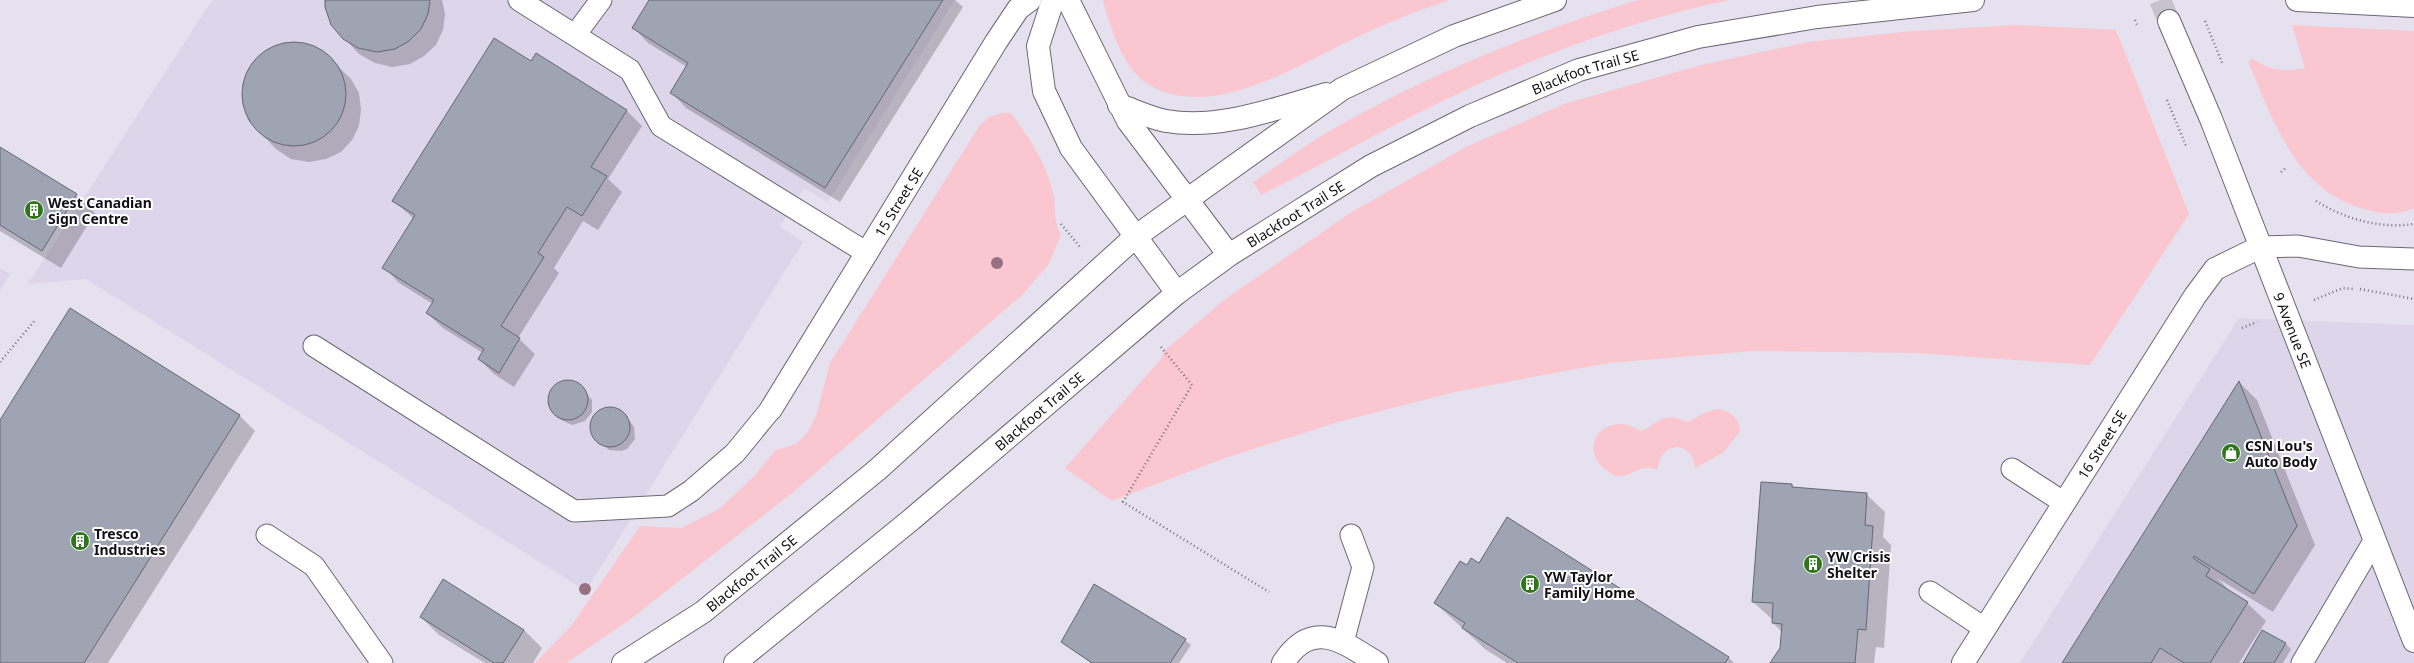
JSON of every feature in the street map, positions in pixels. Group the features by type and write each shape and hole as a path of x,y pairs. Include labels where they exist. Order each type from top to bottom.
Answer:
{"main road":[{"name":"15 Street SE","path":"771,409 996,42 1018,8 1030,0"},
{"path":"1053,0 1038,46 1044,91 1071,148 1135,238 1177,293"},
{"path":"1068,0 1128,121 1186,201 1229,255"},
{"name":"Blackfoot Trail SE","path":"623,663 703,612 876,470 1135,238 1342,89 1454,36 1555,0"},
{"name":"Blackfoot Trail SE","path":"735,663 912,519 1177,293 1229,255 1371,166 1470,116 1579,70 1698,37 1817,17 1973,0"},
{"path":"2297,0 2414,6"},
{"name":"9 Avenue SE","path":"2169,21 2211,119 2414,641"},
{"path":"1119,105 1166,121 1203,123 1252,116 1342,89"},
{"name":"16 Street SE","path":"1963,663 2063,502 2195,296 2215,269 2260,246"},
{"path":"1283,663 1298,645 1308,638 1319,636 1343,642 1377,663"}],"lane":[{"path":"519,0 630,70 661,126 867,253"},
{"path":"575,35 601,0"},
{"path":"2260,246 2298,246 2359,257 2414,259"},
{"path":"314,346 574,511 668,506 691,491 736,453 771,409"},
{"path":"2012,470 2063,502"},
{"path":"267,535 314,566 382,663"},
{"path":"1343,642 1363,567 1351,535"},
{"path":"2302,663 2374,541"},
{"path":"1930,592 1984,628"}],"path":[{"path":"2205,21 2226,71"},
{"path":"2174,116 2188,151"},
{"path":"2281,172 2286,168"},
{"path":"2316,201 2346,216 2395,226 2414,224"},
{"path":"2345,221 2346,216"},
{"path":"2322,297 2343,288 2414,299"},
{"path":"0,362 36,318"},
{"path":"2242,328 2251,324"},
{"path":"1160,347 1192,385 1123,502 1269,592"}],"shaded area":[{"path":"212,0 955,0 828,202 804,188 780,227 803,242 586,591 86,279 28,284"},
{"path":"1103,0 1450,0 1378,28 1280,75 1252,86 1224,94 1196,97 1169,94 1145,82 1137,75 1123,56 1118,45 1109,22"},
{"path":"1638,0 1730,0 1690,9 1611,32 1534,60 1422,111 1261,195 1253,182 1321,136 1358,115 1436,76 1516,42"},
{"path":"2016,25 2116,30 2189,214 2090,365 1914,353 1754,351 1608,363 1459,391 1338,422 1225,458 1112,501 1065,468 1161,359 1164,351 1224,300 1350,213 1466,147 1564,104 1701,65 1808,42 1913,31"},
{"path":"2292,25 2414,31 2414,208 2395,213 2383,213 2364,209 2340,200 2320,186 2304,169 2290,150 2277,129 2248,61 2253,59 2278,70 2305,68"},
{"path":"1002,113 1011,113 1031,141 1050,181 1058,229 1061,235 1049,264 1022,295 792,493 628,621 566,663 535,663 572,625 640,526 681,528 719,509 754,476 776,450 796,444 807,433 816,416 830,363 980,125 989,117"},
{"path":"0,268 10,274 0,290"},
{"path":"2239,318 2414,325 2414,663 2020,663"},
{"path":"1718,409 1727,411 1734,416 1738,422 1740,431 1724,452 1695,468 1693,458 1688,452 1682,448 1675,447 1669,449 1663,454 1659,461 1658,470 1647,468 1618,476 1605,469 1598,462 1594,454 1596,438 1601,431 1608,426 1622,424 1643,431 1664,418 1669,417 1688,422 1706,412"}],"building":[{"path":"325,0 430,0 428,14 421,29 409,41 395,49 377,52 358,48 343,39 331,25 325,7"},
{"path":"649,0 943,0 825,188 670,93 688,63 632,28"},
{"path":"494,38 531,61 536,53 627,110 591,167 607,176 582,216 567,207 538,253 544,257 501,326 520,338 499,373 478,359 484,349 426,313 434,300 382,268 415,215 392,201"},
{"path":"294,42 314,46 323,50 331,57 338,65 342,74 346,94 342,114 338,123 331,131 323,138 314,142 294,146 274,142 265,138 257,131 250,123 246,114 242,94 246,74 250,65 257,57 265,50 274,46"},
{"name":"West Canadian Sign Centre","path":"0,147 77,194 42,251 0,225"},
{"name":"Tresco Industries","path":"70,308 240,415 84,663 0,663 0,420"},
{"path":"568,380 582,386 588,400 582,414 568,420 554,414 548,400 554,386"},
{"name":"CSN Lou's Auto Body","path":"2239,381 2297,526 2254,594 2194,556 2193,558 2210,569 2206,576 2248,602 2210,663 2184,663 2160,648 2151,663 2062,663"},
{"path":"610,407 624,413 630,427 624,441 610,447 596,441 590,427 596,413"},
{"name":"YW Crisis Shelter","path":"1761,482 1792,484 1792,487 1867,493 1865,525 1873,526 1866,630 1858,629 1855,663 1770,663 1780,648 1782,624 1772,623 1773,603 1752,602"},
{"name":"YW Taylor Family Home","path":"1507,517 1729,657 1725,663 1518,663 1462,628 1465,623 1434,603 1460,561 1467,565 1471,558 1479,563"},
{"path":"443,579 524,630 503,663 494,663 420,617"},
{"path":"1094,584 1186,639 1170,663 1092,663 1061,642"},
{"path":"2262,630 2286,643 2274,663 2243,663"}],"tunnel":[{"path":"2160,0 2169,21"}],"place":[{"name":"West Canadian Sign Centre","path":"34,210"},
{"name":"CSN Lou's Auto Body","path":"2231,453"},
{"name":"Tresco Industries","path":"80,541"},
{"name":"YW Crisis Shelter","path":"1813,564"},
{"name":"YW Taylor Family Home","path":"1530,584"}]}
